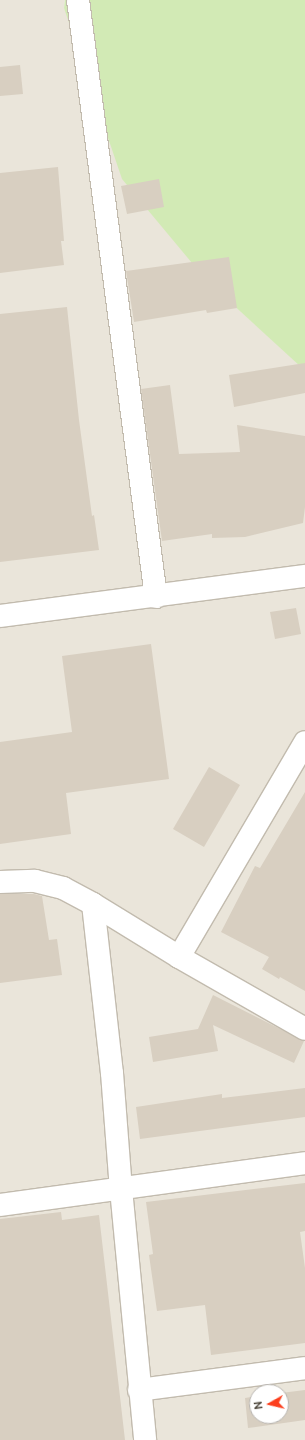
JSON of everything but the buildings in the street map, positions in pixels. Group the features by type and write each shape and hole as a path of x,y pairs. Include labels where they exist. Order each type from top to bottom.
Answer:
{"street":[{"path":"78,0 156,597"},
{"path":"0,616 156,597 305,576"},
{"path":"180,957 303,750"},
{"path":"0,882 35,880 63,888 93,904 180,957 305,1029"},
{"path":"93,904 112,1073 139,1390 145,1440"},
{"path":"0,1205 305,1163"},
{"path":"139,1390 305,1368"}],"shaded area":[{"path":"0,0 65,0 64,8 207,281 301,366 305,367 305,1440 0,1440"}],"green space":[{"path":"65,0 305,0 305,367 301,367 207,281 122,179 64,8"}]}
